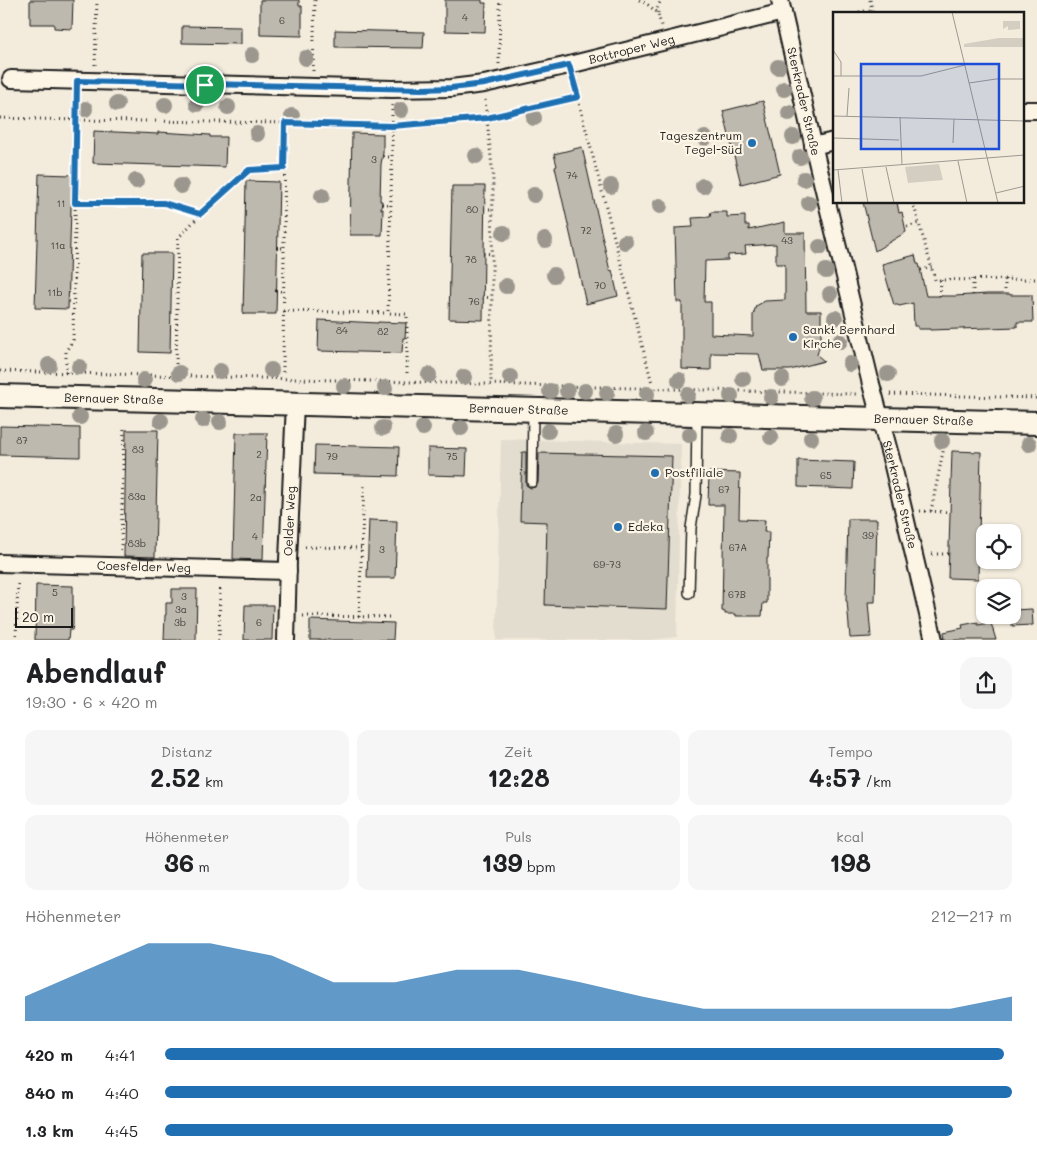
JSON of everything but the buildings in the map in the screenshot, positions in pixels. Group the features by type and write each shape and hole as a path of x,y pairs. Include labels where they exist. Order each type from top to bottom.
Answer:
{"main road":[{"name":"Bernauer Straße","path":"0,396 1037,423"}],"street":[{"name":"Bottroper Weg","path":"7,80 392,89 451,88 484,84 569,65 665,41 782,6"},
{"name":"Sterkrader Straße","path":"782,6 813,146 893,466 934,640"},
{"path":"1024,110 1037,110"},
{"path":"813,146 833,141"},
{"name":"Oelder Weg","path":"286,640 295,403"},
{"name":"Coesfelder Weg","path":"0,563 288,571"}],"lane":[{"path":"532,482 533,409"},
{"path":"689,593 691,528 696,495 698,414"}],"path":[{"path":"95,65 97,0"},
{"path":"313,72 315,0"},
{"path":"498,64 500,0"},
{"path":"639,0 658,13"},
{"path":"660,0 657,9 665,41"},
{"path":"859,12 872,12 870,0"},
{"path":"569,65 652,383"},
{"path":"66,373 66,351 73,340 77,81"},
{"path":"484,84 494,176 491,384"},
{"path":"388,313 392,89"},
{"path":"0,118 392,126 487,118 578,97"},
{"path":"283,372 285,123"},
{"path":"383,157 392,157"},
{"path":"176,369 178,238 200,214 249,170 284,168"},
{"path":"75,203 164,203 200,214"},
{"path":"277,203 284,203"},
{"path":"382,204 391,204"},
{"path":"913,204 935,280 1037,278"},
{"path":"484,209 493,209"},
{"path":"907,227 919,223"},
{"path":"276,248 284,248"},
{"path":"483,253 493,254"},
{"path":"921,270 932,267"},
{"path":"973,279 973,295"},
{"path":"1005,279 1005,294"},
{"path":"940,296 941,280"},
{"path":"275,291 284,291"},
{"path":"482,298 492,298"},
{"path":"283,311 408,314 407,375"},
{"path":"0,371 828,393"},
{"path":"916,395 1037,398"},
{"path":"120,566 124,426"},
{"path":"931,511 944,447"},
{"path":"359,617 364,484"},
{"path":"923,511 950,512"},
{"path":"299,547 363,548"},
{"path":"934,554 949,554"},
{"path":"16,640 18,575"},
{"path":"219,640 220,579"},
{"path":"297,616 390,617"}],"shaded area":[{"path":"501,439 681,444 677,637 650,640 496,640"}],"place":[{"name":"Tageszentrum Tegel-Süd","path":"752,143"},
{"name":"Sankt Bernhard Kirche","path":"793,337"},
{"name":"Postfiliale","path":"655,473"},
{"name":"Edeka","path":"618,527"}],"route":[{"path":"569,65 578,97 487,118 392,126 285,123 284,168 249,170 200,214 164,203 75,203 77,81 205,85 392,89 451,88 484,84 569,65"}]}
